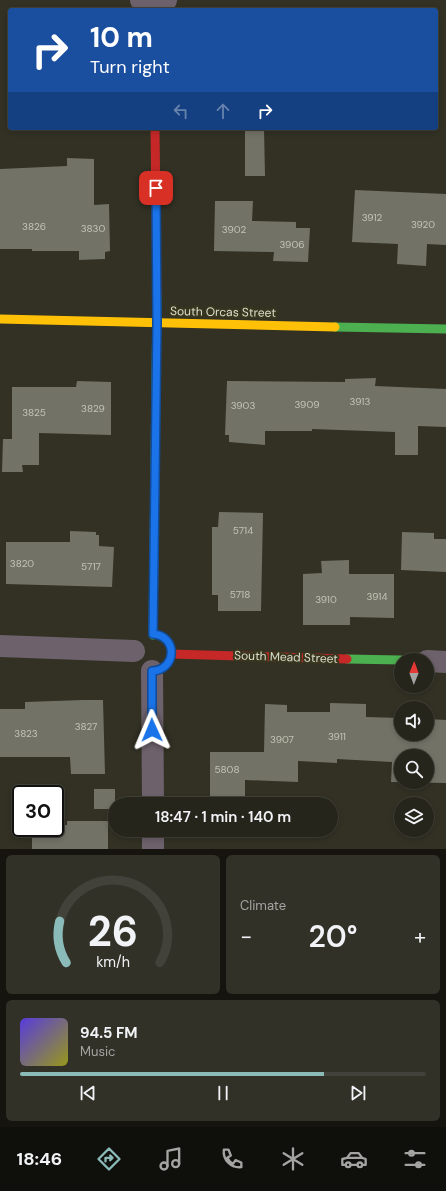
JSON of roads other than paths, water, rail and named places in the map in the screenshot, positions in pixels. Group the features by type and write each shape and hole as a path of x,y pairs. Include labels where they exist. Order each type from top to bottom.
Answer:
{"street":[{"path":"153,634 157,323 155,130"},
{"name":"South Orcas Street","path":"0,319 446,329"},
{"path":"153,634 162,636 166,640 170,645 171,654 169,662 166,666 160,670 148,671 137,663 134,651 140,639 153,634"},
{"path":"0,646 134,651"},
{"name":"South Mead Street","path":"171,654 394,660"},
{"path":"434,661 446,662"},
{"path":"152,671 153,797"},
{"path":"153,837 153,849"}]}
